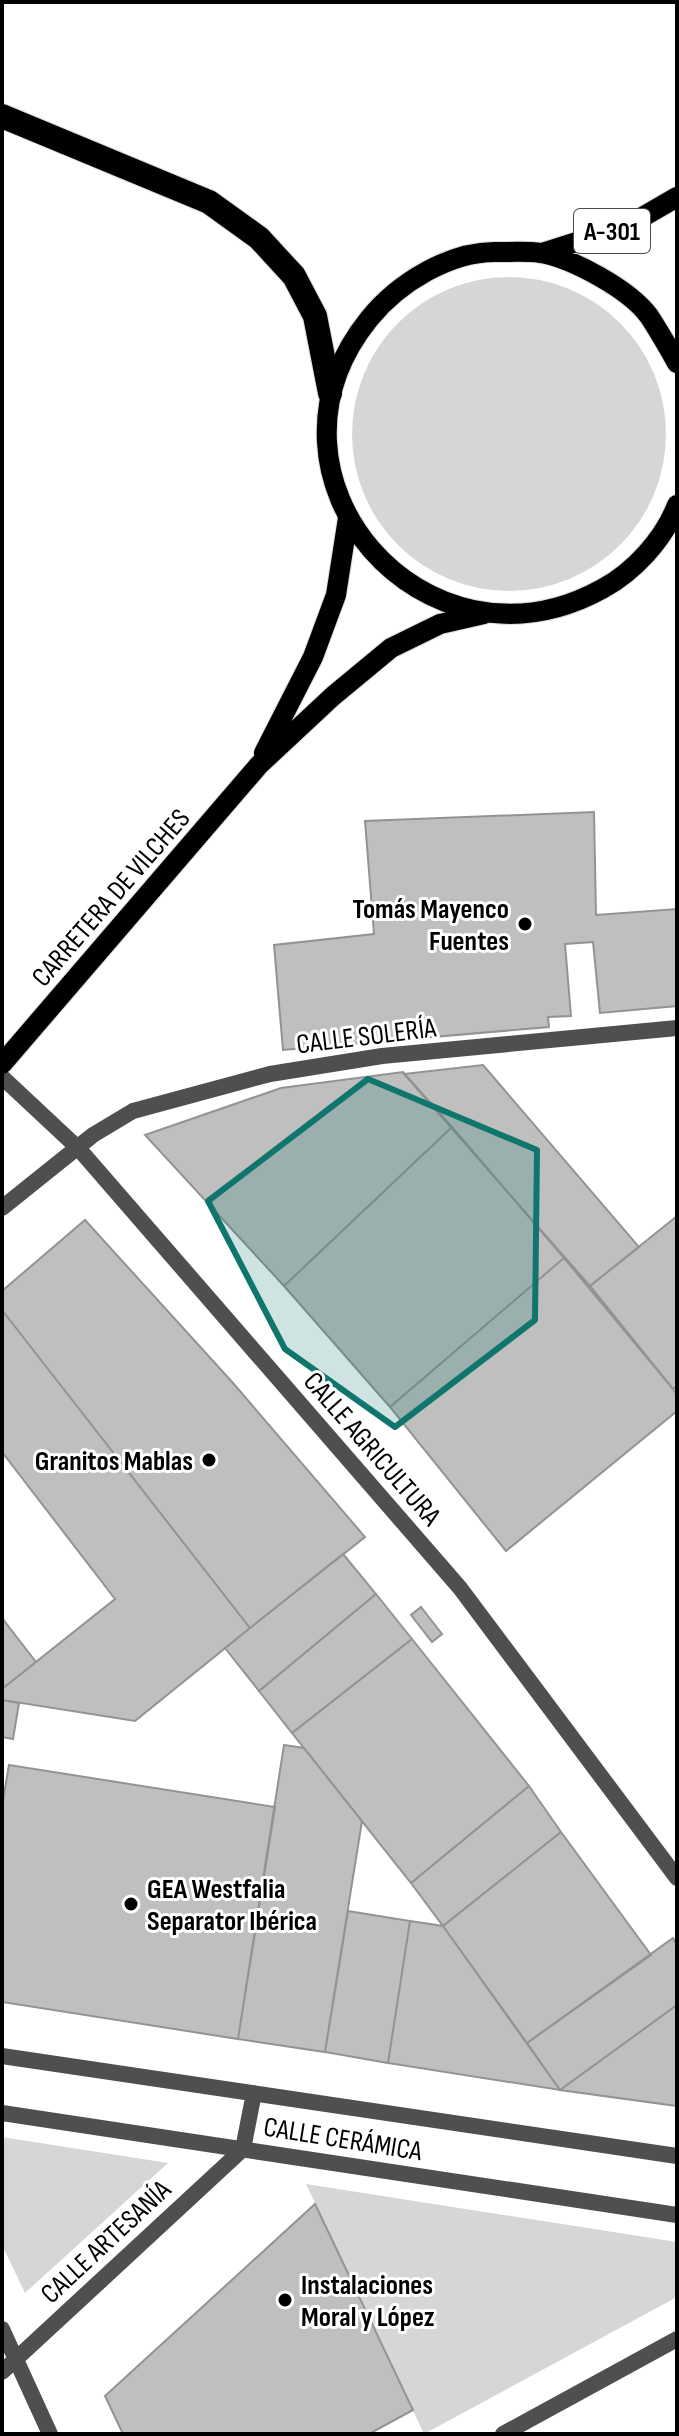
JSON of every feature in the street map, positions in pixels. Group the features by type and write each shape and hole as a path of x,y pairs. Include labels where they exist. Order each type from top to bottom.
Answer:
{"highway":[{"path":"2,116 209,202 259,238 294,276 315,316 330,393"}],"main road":[{"name":"A-301","path":"542,253 627,226 677,197"},
{"path":"677,363 647,313 599,275 542,253 486,251 432,267 385,298 351,341 330,393 326,436 332,478 348,518 382,564 429,597 484,614 531,614 577,603 617,581 649,550 677,505"},
{"name":"CARRETERA DE VILCHES","path":"259,765 313,657 336,595 348,518"},
{"name":"CARRETERA DE VILCHES","path":"2,1064 259,765 333,696 391,648 440,624 484,614"}],"street":[{"name":"CALLE SOLERÍA","path":"79,1149 93,1135 133,1111 270,1074 382,1056 677,1028"},
{"name":"CALLE AGRICULTURA","path":"2,1077 79,1149 460,1588 677,1878"},
{"path":"2,1208 79,1149"},
{"name":"CALLE CERÁMICA","path":"2,2056 677,2156"},
{"path":"243,2149 254,2093"},
{"name":"CALLE CERÁMICA","path":"2,2113 677,2215"},
{"name":"CALLE ARTESANÍA","path":"2,2372 243,2149"},
{"path":"2,2329 50,2434"},
{"path":"503,2434 677,2339"}],"highlighted area":[{"path":"368,1079 537,1150 535,1320 395,1427 285,1349 208,1201"}],"shaded area":[{"path":"509,277 540,280 569,289 596,303 620,323 640,347 654,374 663,403 666,434 663,465 654,494 640,521 620,545 596,565 569,579 540,588 509,591 478,588 449,579 422,565 398,545 378,521 364,494 355,465 352,434 355,403 364,374 378,347 398,323 422,303 449,289 478,280"},
{"path":"2,2137 168,2163 25,2293 2,2245"},
{"path":"306,2184 677,2242 677,2297 424,2434"}],"building":[{"name":"Tomás Mayenco Fuentes","path":"594,812 596,915 677,909 677,1006 600,1013 593,942 565,944 571,1016 548,1017 549,1027 283,1050 274,945 374,934 365,821"},
{"path":"483,1065 639,1247 590,1286 404,1074"},
{"path":"403,1072 452,1127 284,1286 145,1135 281,1088"},
{"path":"452,1127 564,1258 390,1407 284,1286"},
{"path":"677,1216 677,1386 673,1389 590,1286"},
{"name":"Granitos Mablas","path":"85,1220 233,1383 365,1537 250,1628 2,1310 2,1291"},
{"path":"564,1258 673,1389 677,1395 677,1411 506,1551 390,1407"},
{"path":"2,1310 250,1628 135,1721 2,1700 2,1689 115,1599 2,1452"},
{"path":"343,1554 376,1594 259,1691 225,1648"},
{"path":"376,1594 412,1639 292,1733 259,1691"},
{"path":"421,1607 442,1634 432,1642 411,1615"},
{"path":"2,1618 36,1662 2,1689"},
{"path":"412,1639 529,1786 411,1883 292,1733"},
{"path":"2,1700 19,1703 13,1739 2,1737"},
{"path":"284,1745 304,1748 362,1821 325,2052 238,2039"},
{"name":"GEA Westfalia Separator Ibérica","path":"9,1765 275,1807 238,2039 2,2002 2,1806"},
{"path":"529,1786 561,1832 443,1926 411,1883"},
{"path":"561,1832 651,1955 527,2043 443,1926"},
{"path":"348,1911 410,1921 388,2063 325,2052"},
{"path":"410,1921 443,1926 560,2090 388,2063"},
{"path":"673,1938 677,1945 677,2005 560,2090 527,2043"},
{"path":"677,2005 677,2106 560,2090"},
{"name":"Instalaciones Moral y López","path":"315,2204 413,2410 369,2434 123,2434 105,2396"}],"place":[{"name":"Tomás Mayenco Fuentes","path":"525,924"},
{"name":"Granitos Mablas","path":"209,1460"},
{"name":"GEA Westfalia Separator Ibérica","path":"131,1904"},
{"name":"Instalaciones Moral y López","path":"285,2300"}]}
